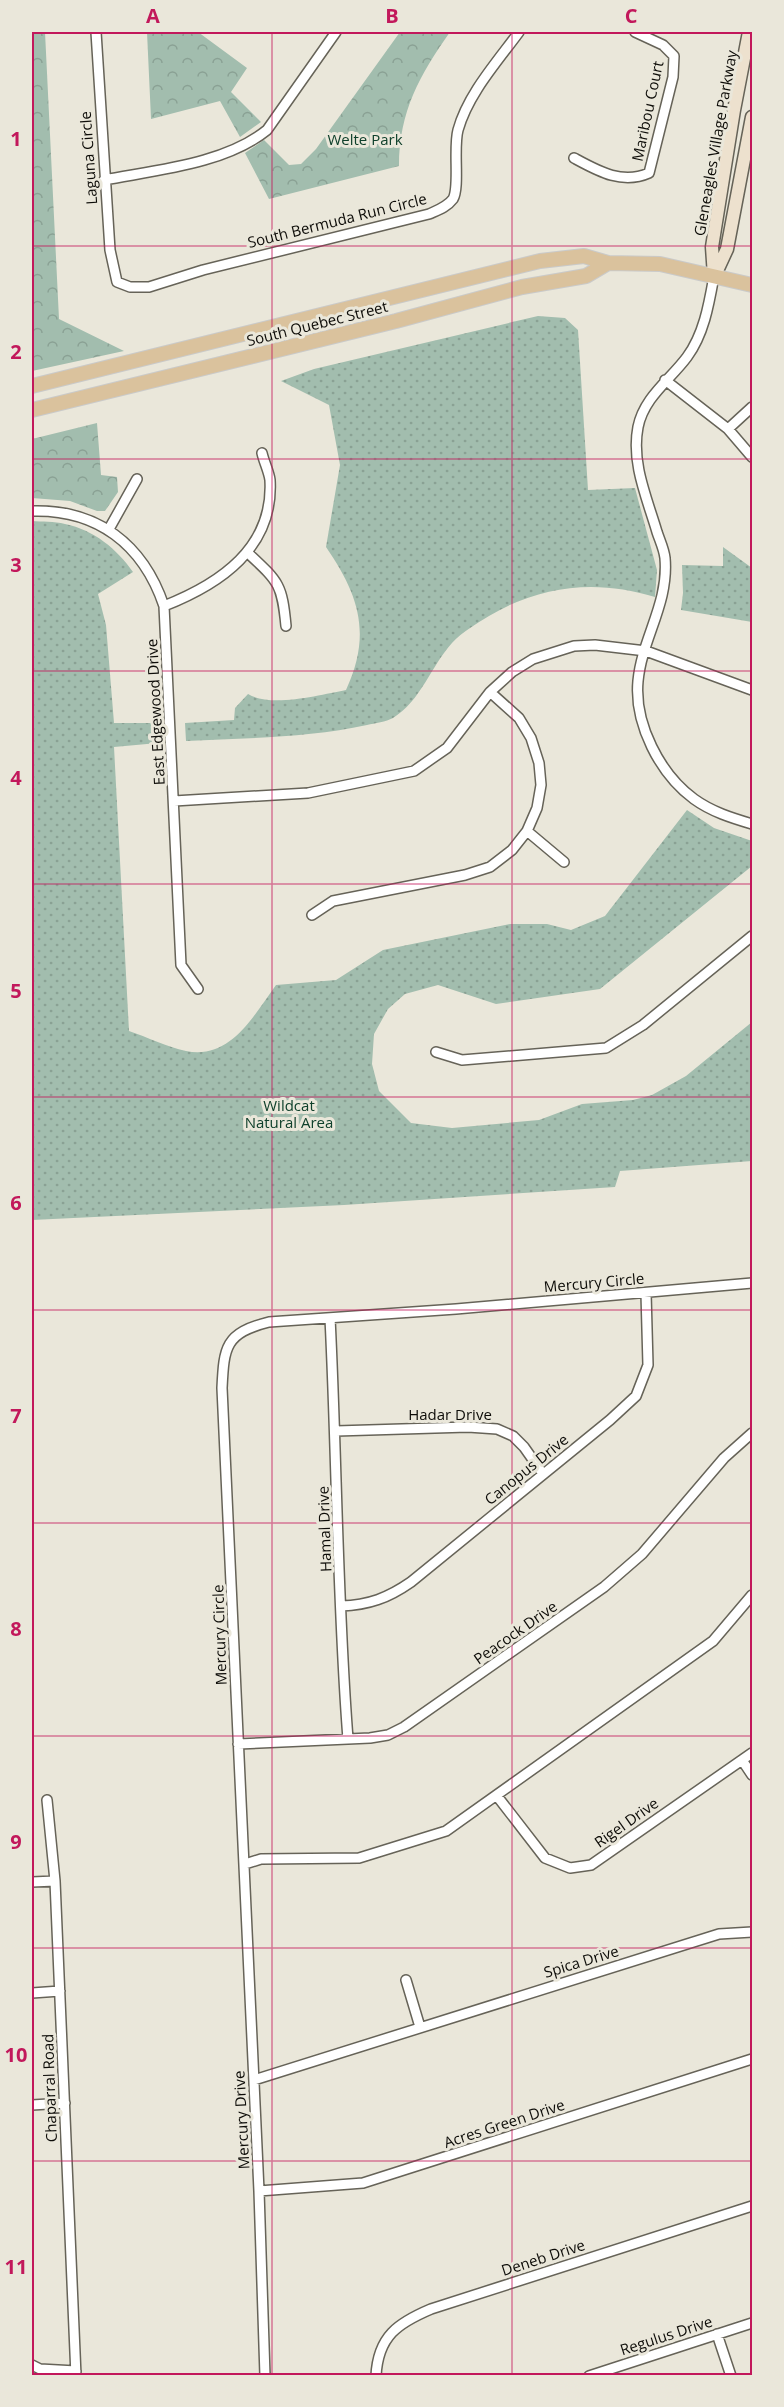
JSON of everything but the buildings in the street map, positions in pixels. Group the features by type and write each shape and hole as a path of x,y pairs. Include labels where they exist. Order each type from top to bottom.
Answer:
{"main road":[{"name":"South Quebec Street","path":"32,386 512,266 584,255 608,262 660,264 753,285"},
{"name":"South Quebec Street","path":"32,410 384,324 522,287 586,276 608,262"}],"street":[{"name":"Laguna Circle","path":"96,32 104,180 110,250 117,282"},
{"path":"104,180 173,167 238,150 251,143 267,130 336,32"},
{"name":"South Bermuda Run Circle","path":"117,282 129,287 149,287 203,270 429,214 444,207 453,198 456,189 455,149 458,130 465,111 479,87 519,32"},
{"name":"Maribou Court","path":"574,158 598,171 622,178 638,178 649,173 673,77 674,56 663,45 635,32"},
{"name":"Gleneagles Village Parkway","path":"714,276 712,247 748,35"},
{"name":"Gleneagles Village Parkway","path":"714,276 728,249 753,117"},
{"path":"714,276 706,315 696,342 687,358 665,380 649,401 638,424 635,450 640,477 665,555 666,582 638,681 640,708 646,736 674,779 694,799 719,814 753,824"},
{"path":"665,380 728,429 753,457"},
{"path":"728,429 753,407"},
{"path":"164,606 212,584 248,553 268,507 270,478 262,453"},
{"path":"109,529 137,479"},
{"name":"East Edgewood Drive","path":"32,510 67,513 109,529 129,546 158,588 164,606 181,965 198,989"},
{"path":"248,553 276,580 283,596 286,627"},
{"path":"174,801 308,793 414,771 447,748 490,692 512,672 533,659 574,646 595,645 646,651 753,690"},
{"path":"312,915 333,901 465,875 490,867 512,850 527,831 537,808 541,784 539,763 531,738 519,717 490,692"},
{"path":"527,831 564,862"},
{"path":"436,1052 462,1060 606,1048 643,1025 753,936"},
{"name":"Mercury Circle","path":"245,1864 222,1388 224,1354 236,1335 251,1327 269,1322 753,1283"},
{"name":"Canopus Drive","path":"341,1606 361,1605 394,1594 610,1420 636,1396 648,1365 646,1293"},
{"name":"Hamal Drive","path":"330,1318 336,1431 342,1661 348,1739"},
{"name":"Hadar Drive","path":"336,1431 468,1427 497,1429 513,1436 524,1446 543,1474"},
{"name":"Peacock Drive","path":"238,1744 388,1735 404,1727 604,1587 642,1554 724,1458 753,1433"},
{"path":"245,1864 261,1859 359,1858 446,1831 713,1641 753,1595"},
{"name":"Rigel Drive","path":"497,1796 545,1858 570,1868 591,1865 753,1753"},
{"path":"742,1760 753,1775"},
{"name":"Chaparral Road","path":"47,1800 55,1881 76,2373"},
{"name":"Mercury Drive","path":"245,1864 265,2376"},
{"path":"32,1882 55,1881"},
{"name":"Spica Drive","path":"254,2080 718,1934 753,1932"},
{"path":"406,1980 420,2027"},
{"path":"32,1993 60,1991"},
{"name":"Acres Green Drive","path":"259,2191 363,2183 753,2059"},
{"path":"32,2105 64,2103"},
{"name":"Deneb Drive","path":"376,2376 382,2347 392,2331 406,2319 431,2308 753,2206"},
{"name":"Regulus Drive","path":"589,2376 753,2323"},
{"path":"717,2334 732,2376"},
{"path":"32,2365 40,2369 76,2373"}],"green space":[{"path":"32,32 45,32 59,319 124,351 32,371"},
{"path":"147,32 198,32 247,68 231,92 261,122 240,137 220,101 151,119"},
{"name":"Welte Park","path":"400,32 450,32 429,63 413,95 403,128 399,166 269,199 245,153 264,140 289,165 301,164 316,149"},
{"path":"538,316 565,318 578,330 588,490 635,488 657,570 655,597 612,588 570,588 529,597 509,606 474,625 456,639 411,702 403,711 387,720 300,735 186,741 185,723 234,720 235,708 248,694 257,698 282,700 346,690 354,670 360,633 358,616 347,582 326,547 340,465 329,405 281,381 314,369"},
{"path":"97,423 101,475 117,477 118,492 105,511 97,511 70,501 32,498 32,439"},
{"name":"Wildcat Natural Area","path":"32,521 61,523 86,531 112,548 133,572 98,594 106,625 114,723 158,723 158,743 114,747 129,1031 186,1051 202,1052 216,1049 240,1033 276,985 336,980 383,950 510,924 547,924 571,930 605,916 687,810 714,828 752,841 752,866 600,989 496,1004 438,985 405,994 388,1009 374,1034 372,1064 379,1091 411,1123 452,1128 539,1120 582,1104 633,1100 652,1095 686,1076 752,1022 752,1161 620,1171 615,1187 344,1205 32,1220"},
{"path":"723,547 752,568 752,622 681,610 682,565 723,566"}]}
